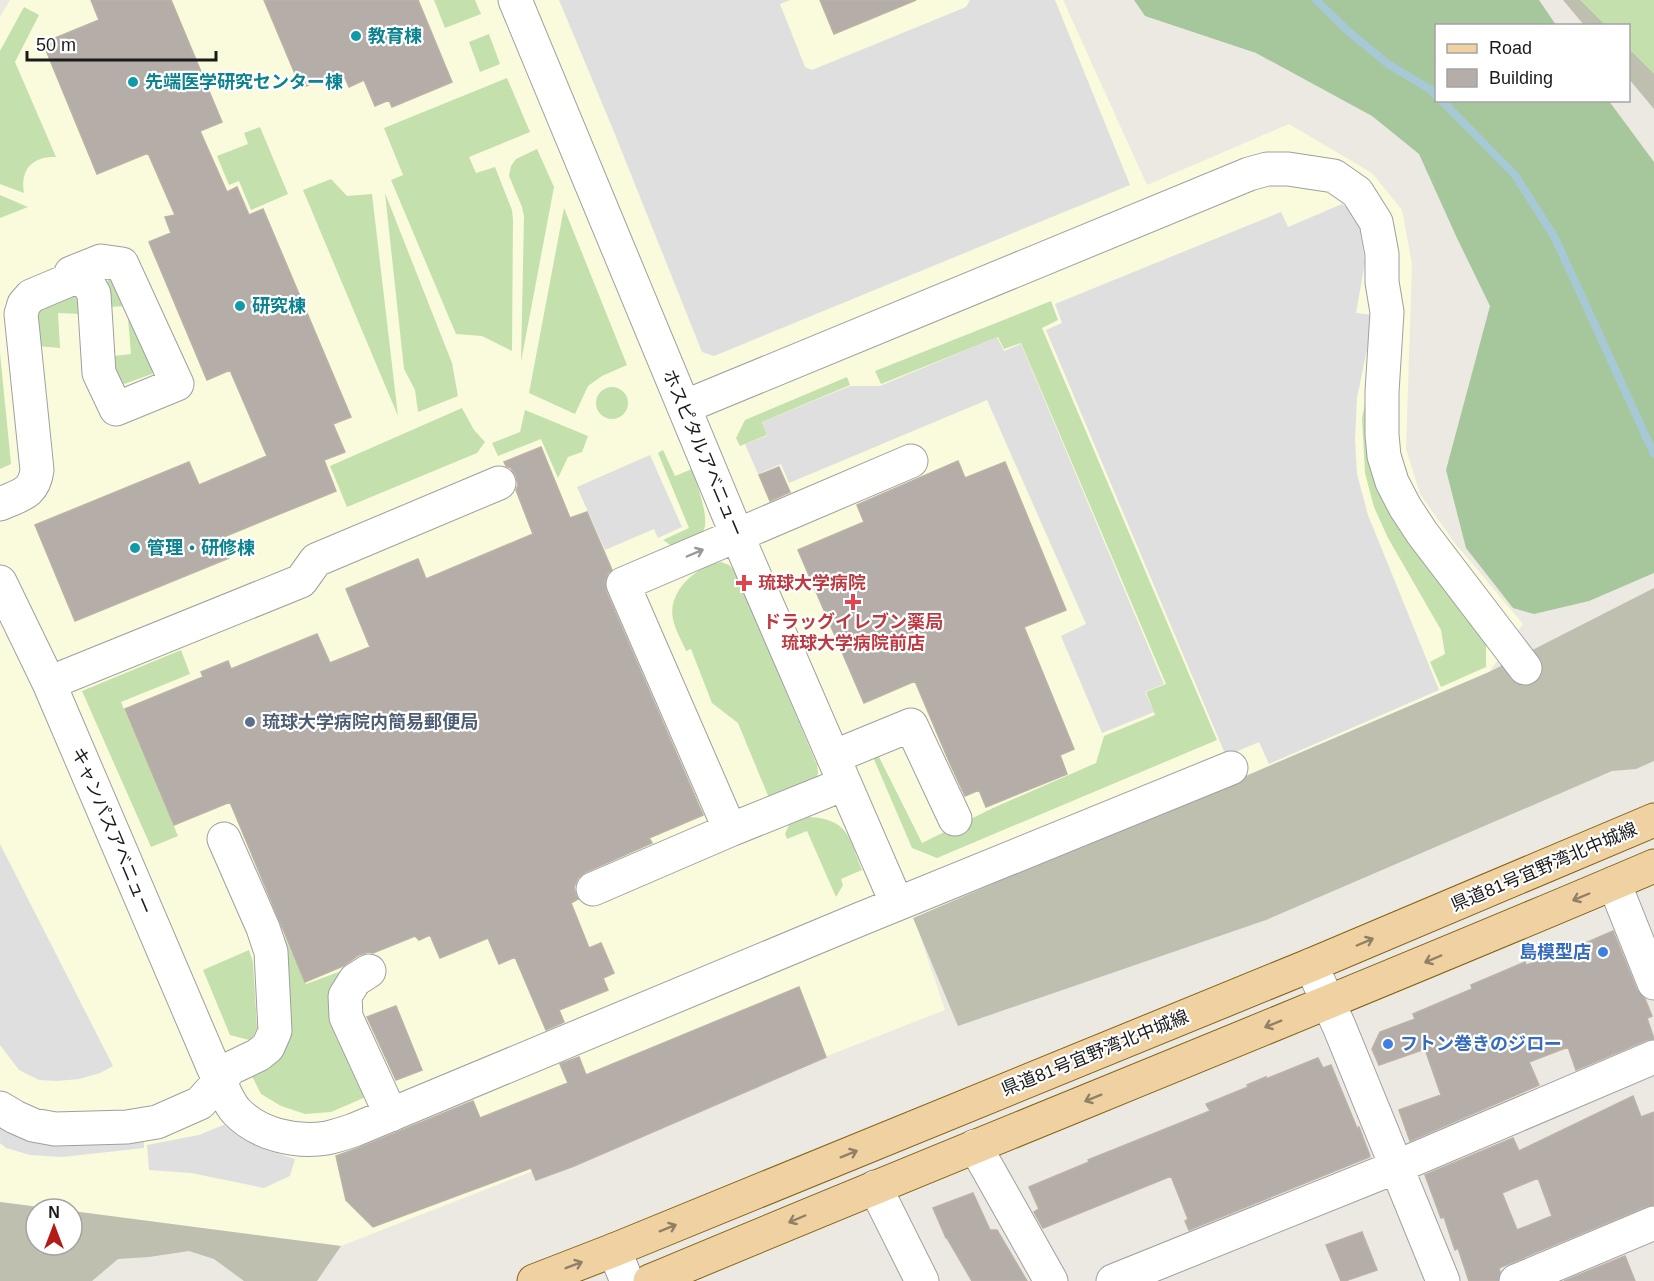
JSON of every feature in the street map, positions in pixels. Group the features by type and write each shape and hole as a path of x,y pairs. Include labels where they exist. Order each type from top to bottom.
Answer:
{"main road":[{"name":"県道81号宜野湾北中城線","path":"534,1281 1311,965 1654,820"},
{"path":"650,1281 1328,1003 1654,866"}],"street":[{"name":"ホスピタルアベニュー","path":"515,0 737,535 897,904"},
{"path":"684,407 1249,174 1268,169 1288,169 1334,176 1357,192 1376,222 1378,232 1387,312 1382,435 1384,456 1392,482 1422,533 1526,668"},
{"path":"0,504 25,493 35,483 37,470 21,314 24,304 31,296 68,280"},
{"path":"730,830 623,584 911,461"},
{"path":"49,683 301,580 316,561 499,483"},
{"name":"キャンパスアベニュー","path":"0,582 49,683 220,1083 236,1110 255,1125 275,1135 300,1140 327,1138 354,1130 1231,768"},
{"path":"593,889 730,830 839,771 911,725 955,819"},
{"path":"0,1108 15,1118 33,1125 55,1129 127,1127 157,1122 200,1103 231,1068 258,1055 268,1047 275,1030 271,952 224,839"},
{"path":"1614,883 1654,983"},
{"path":"1311,965 1443,1281"},
{"path":"369,971 355,980 345,996 346,1017 391,1115"},
{"path":"1113,1281 1396,1167 1654,1057"},
{"path":"975,1146 1051,1281"},
{"path":"875,1187 922,1281"},
{"path":"1516,1281 1654,1222"},
{"path":"614,1250 627,1281"}],"shaded area":[{"name":"琉球大学病院","path":"10,0 1063,0 1147,185 1289,124 1372,173 1402,210 1412,264 1406,449 1420,494 1454,542 1523,624 1489,672 914,918 945,1010 341,1246 84,1213 84,1197 24,1197 24,1205 0,1202 0,17"},
{"path":"559,0 790,0 780,4 805,67 812,70 966,7 970,0 1055,0 1130,185 714,356 702,352"},
{"path":"1563,0 1654,0 1654,109 1630,80 1630,24 1583,24"},
{"path":"1342,204 1357,214 1365,262 1356,313 1374,315 1357,398 1355,439 1357,474 1368,515 1439,690 1269,764 1259,742 1226,756 1046,330 1062,323 1055,304 1281,212 1288,227"},
{"path":"997,337 1004,351 1021,344 1164,684 1145,692 1154,712 1102,733 1061,636 1086,624 987,400 789,483 781,464 758,474 745,444 767,436 762,422 850,386 880,386"},
{"path":"650,455 682,527 658,538 654,529 605,550 577,487"},
{"path":"1654,588 1654,761 1636,769 1612,771 1266,920 958,1026 913,918 1489,672"},
{"path":"0,844 113,1066 100,1073 79,1079 39,1080 19,1070 0,1045"},
{"path":"0,1119 144,1135 144,1148 62,1157 30,1155 6,1148 0,1143"},
{"path":"228,1123 245,1138 266,1150 295,1159 290,1176 264,1188 191,1173 149,1170 147,1145 199,1135"},
{"path":"0,1202 24,1205 24,1257 84,1257 84,1213 341,1246 317,1281 244,1281 214,1259 189,1251 118,1259 92,1281 0,1281"}],"green space":[{"path":"434,0 475,0 481,14 445,28"},
{"path":"1134,0 1539,0 1555,24 1435,24 1435,102 1610,102 1654,162 1654,573 1589,601 1534,614 1513,608 1466,548 1446,470 1490,306 1419,154 1372,116 1256,53 1145,16"},
{"path":"1580,0 1654,0 1654,74 1630,50 1630,24 1604,24"},
{"path":"24,7 39,15 15,62 56,157 40,159 30,166 24,178 24,193 0,184 0,51"},
{"path":"489,34 500,64 480,72 469,42"},
{"path":"507,78 530,132 469,157 476,173 495,167 512,210 512,351 482,336 456,334 391,180 403,175 384,128"},
{"path":"260,127 288,194 251,210 239,181 229,185 217,156 248,144 244,133"},
{"path":"537,149 554,187 521,362 524,216 509,176 511,166 516,159"},
{"path":"331,179 347,196 372,194 398,416 303,190"},
{"path":"385,193 452,363 458,396 418,412 415,390 404,369"},
{"path":"0,195 28,207 0,218"},
{"path":"564,208 627,365 602,376 588,386 575,414 529,393"},
{"path":"114,277 156,369 152,374 124,384 116,376 113,356 131,354 127,306 108,307 106,284 109,278"},
{"path":"67,296 78,299 82,314 58,313 60,348 37,346 35,312"},
{"path":"1051,301 1058,320 1042,328 1217,740 937,858 912,848 873,757 878,755 922,843 993,808 1096,763 1104,736 1155,715 1146,692 1166,684 1021,343 1004,349 998,337 881,384 875,371"},
{"path":"0,353 11,464 0,469"},
{"path":"1373,365 1374,439 1486,637 1486,667 1441,687 1430,662 1445,654 1441,630 1388,538 1374,507 1365,473 1362,418"},
{"path":"847,377 850,385 762,422 767,435 740,446 736,438 745,420"},
{"path":"612,387 623,392 628,403 623,414 612,419 601,414 596,403 601,392"},
{"path":"462,408 474,430 485,442 477,453 347,507 330,466"},
{"path":"525,410 588,436 582,452 568,457 558,478 541,439 498,456 492,443 520,432"},
{"path":"663,450 675,476 692,469 705,520 702,533 672,546 663,540 689,528 658,453"},
{"path":"721,562 729,565 736,573 817,765 817,779 769,798 738,723 712,703 691,649 686,651 673,619 674,599 685,582 702,569"},
{"path":"181,650 190,674 121,702 178,836 151,847 82,691"},
{"path":"809,817 832,822 846,832 862,870 841,879 843,885 836,897 807,831 787,839 785,834 789,825"},
{"path":"284,935 306,984 344,970 368,1096 331,1112 305,1114 281,1106 261,1094 252,1076 269,1069 285,1049 279,938"},
{"path":"249,950 253,962 257,1028 249,1040 230,1035 203,970"}],"building":[{"path":"91,0 171,0 222,122 200,131 227,192 237,187 249,215 263,209 351,417 333,424 345,452 324,460 336,491 221,538 229,558 75,621 35,525 189,462 199,485 267,456 230,370 207,380 149,242 171,233 165,217 175,215 148,153 97,174 43,43 99,20"},
{"name":"教育棟","path":"264,0 418,0 452,82 392,107 389,100 375,106 364,80 349,87 342,71 301,88"},
{"path":"820,0 916,0 834,34"},
{"path":"541,447 570,518 587,512 612,570 605,581 606,591 703,815 649,838 652,843 586,872 578,878 574,887 578,899 571,903 589,948 601,943 614,973 603,978 608,990 559,1010 564,1022 546,1030 515,957 499,964 488,938 440,958 430,935 419,940 415,936 373,953 359,955 343,966 305,982 230,802 174,825 125,709 203,677 201,672 228,661 231,669 317,634 330,663 370,647 346,589 418,559 426,579 533,534 516,490 518,485 516,476 504,462"},
{"path":"958,461 965,478 1005,462 1066,610 1024,627 1074,749 1060,755 1067,774 986,807 979,790 965,796 915,681 864,703 798,550 864,522 857,505"},
{"path":"779,467 790,492 770,501 759,475"},
{"path":"1613,931 1637,990 1645,999 1652,1016 1647,1018 1654,1039 1576,1070 1568,1047 1529,1062 1539,1085 1410,1141 1399,1110 1441,1095 1425,1049 1379,1065 1372,1049 1380,1032 1415,1019 1413,1014 1472,989 1471,985 1525,962 1526,965 1551,958"},
{"path":"799,987 826,1057 574,1166 536,1180 531,1168 373,1227 346,1200 336,1156 473,1101 480,1118 568,1083 560,1064 579,1057 586,1075"},
{"path":"396,1006 422,1070 396,1080 367,1017"},
{"path":"1318,1058 1323,1068 1331,1065 1357,1128 1359,1127 1369,1157 1189,1230 1185,1221 1188,1219 1171,1176 1043,1228 1034,1212 1039,1209 1029,1187 1089,1162 1088,1160 1210,1111 1206,1104 1266,1077 1266,1079"},
{"path":"1633,1096 1641,1117 1654,1112 1654,1205 1499,1268 1498,1281 1469,1281 1458,1248 1455,1250 1444,1217 1441,1218 1425,1175 1513,1138 1519,1151","holes":["1538,1178 1552,1216 1517,1230 1502,1193"]},
{"path":"973,1193 990,1230 997,1230 1027,1281 972,1281 946,1238 933,1208"},
{"path":"1362,1232 1377,1270 1341,1281 1326,1245"},
{"path":"1625,1256 1635,1281 1564,1281"}],"waterway":[{"path":"1316,0 1348,31 1388,64 1431,90 1435,95"},
{"path":"1443,102 1515,175 1555,238 1654,454"}],"place":[{"name":"教育棟","path":"356,36"},
{"name":"先端医学研究センター棟","path":"133,82"},
{"name":"研究棟","path":"240,306"},
{"name":"管理・研修棟","path":"135,548"},
{"name":"琉球大学病院","path":"744,583"},
{"name":"ドラッグイレブン薬局 琉球大学病院前店","path":"853,602"},
{"name":"琉球大学病院内簡易郵便局","path":"250,722"},
{"name":"島模型店","path":"1603,952"},
{"name":"フトン巻きのジロー","path":"1388,1044"}]}
